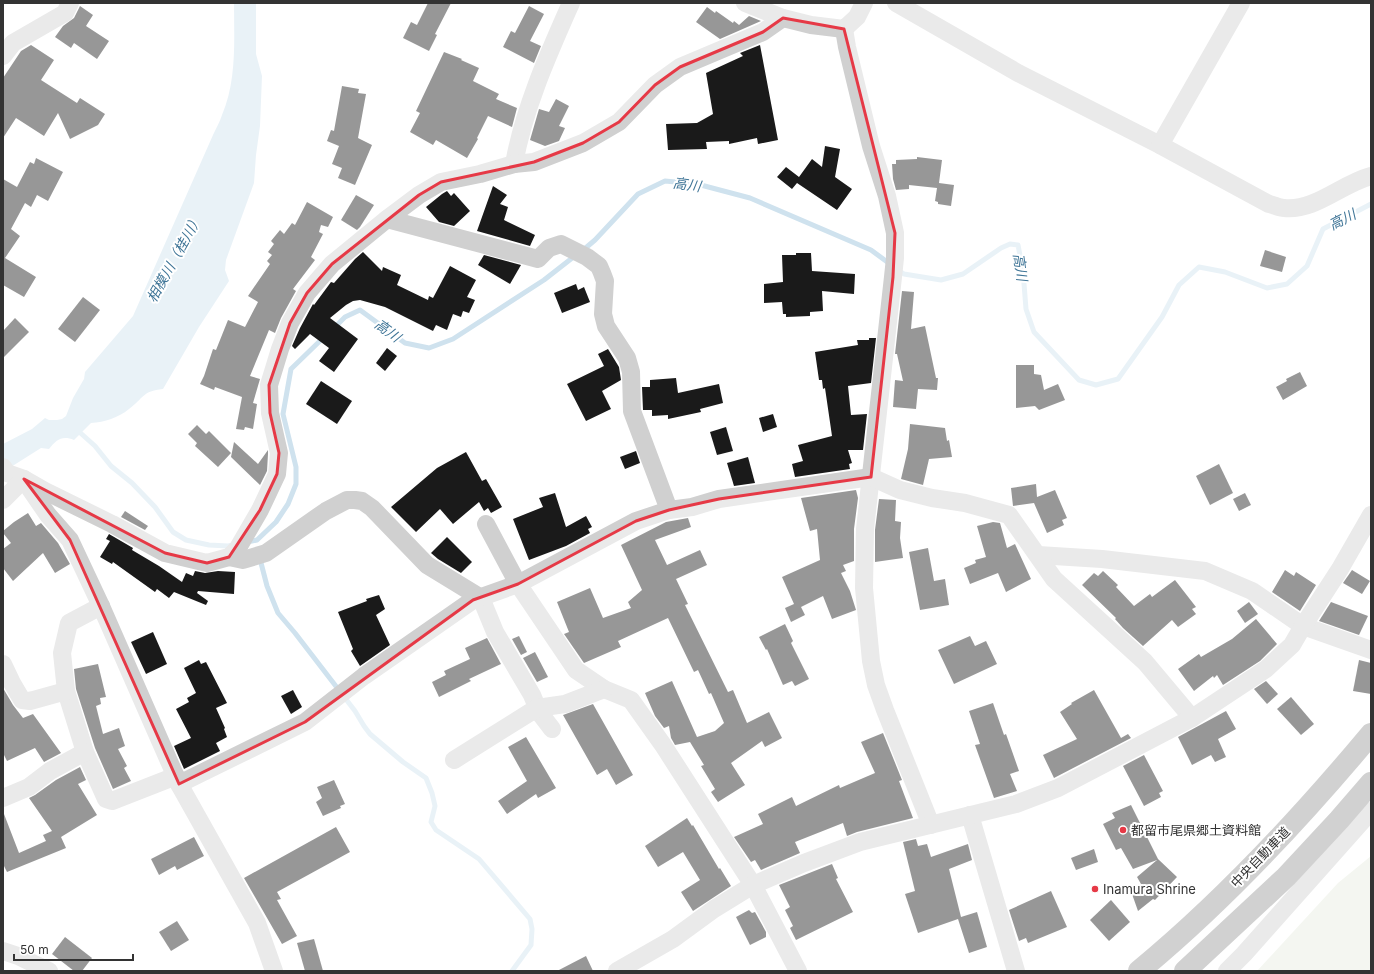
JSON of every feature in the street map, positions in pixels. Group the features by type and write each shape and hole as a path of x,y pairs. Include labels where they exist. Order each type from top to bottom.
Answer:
{"highway":[{"name":"中央自動車道","path":"1139,971 1158,956 1260,859 1324,790 1371,734"},
{"path":"1185,971 1286,877 1371,783"}],"street":[{"path":"3,56 13,43 65,13 70,3"},
{"path":"514,164 517,147 543,66 571,3"},
{"path":"745,3 783,18 817,26 844,29 857,17 864,3"},
{"path":"896,3 1018,73 1160,145 1269,204 1283,208 1301,207 1315,203 1341,189 1371,176"},
{"path":"1160,145 1242,3"},
{"path":"11,473 112,524 165,553 207,563 237,548 260,510 277,474 279,453 270,413 269,385 280,349 290,323 307,292 332,264 387,218 419,195 441,182 480,174 514,164 534,162 583,143 620,122 655,85 680,67 763,32 783,18"},
{"path":"844,29 846,46 871,146 887,196 895,233 894,277 865,529 864,588 876,685 931,825"},
{"path":"387,218 538,259 549,248 561,244 580,253 599,266 605,281 603,314 606,326 627,358 631,372 632,411 669,510"},
{"path":"3,500 11,473"},
{"path":"11,473 70,540 101,606 177,780 257,923 274,971"},
{"path":"101,606 69,623 62,653 66,691 85,752 106,798 112,801 177,780 305,722 364,676 473,600 518,584 636,521 669,510 692,507 719,499 871,477 900,490 932,498 965,503 1009,515 1054,579 1145,662 1192,718"},
{"path":"237,548 243,560 266,553 326,511 347,500 362,501 372,508 427,565 480,598 495,632 532,695 537,708 552,730"},
{"path":"617,971 673,939 714,909 754,884 860,842 1016,804 1058,788 1192,718 1266,669 1292,645 1340,569 1371,515"},
{"path":"486,524 518,584 576,670 604,689 630,700 663,746 754,884 798,971"},
{"path":"1038,555 1205,571 1252,591 1303,626 1371,650"},
{"path":"3,664 22,700 30,701 66,691"},
{"path":"454,760 537,708 565,704 587,697 604,689"},
{"path":"3,798 29,788 50,771 85,752"},
{"path":"1227,971 1244,954 1371,811"},
{"path":"970,815 1016,971"},
{"path":"3,950 48,971"}],"highlighted area":[{"path":"783,18 844,29 895,233 893,277 871,477 719,499 669,510 636,521 518,584 473,600 305,722 179,784 70,540 24,479 165,553 207,563 229,557 260,510 277,474 279,453 270,413 269,385 290,323 307,293 332,264 419,195 441,182 534,162 583,143 619,122 655,85 680,67 763,32"}],"shaded area":[{"path":"1371,856 1371,971 1257,971 1338,883"}],"water":[{"name":"相模川（桂川）","path":"234,3 256,3 256,54 262,76 260,126 254,183 226,260 225,270 229,281 199,327 163,389 147,393 129,409 116,417 106,421 91,423 74,440 66,438 60,439 49,449 41,448 3,472 3,444 32,429 45,418 49,420 57,420 66,416 73,398 84,379 85,372 133,316 227,102 234,60"}],"building":[{"path":"428,3 451,3 435,34 437,35 429,51 403,38 411,22 417,25"},
{"path":"80,6 93,15 86,26 109,41 97,59 74,43 71,48 55,37 63,26 74,18"},
{"path":"529,6 544,14 530,41 541,46 534,63 503,47 511,31 515,33"},
{"path":"707,7 715,13 716,11 733,23 734,21 739,25 749,16 761,21 720,39 696,22"},
{"path":"31,45 54,60 41,80 77,103 80,98 105,114 98,125 70,139 58,113 44,136 16,118 3,138 3,78 21,51"},
{"path":"760,45 778,140 758,144 757,138 729,144 729,141 706,142 707,149 668,150 666,124 697,123 713,114 706,73 743,56 740,53"},
{"path":"444,52 479,68 473,81 499,94 496,99 517,108 512,127 488,116 477,138 478,139 467,158 436,140 433,145 410,132 420,113 416,111"},
{"path":"342,86 359,89 358,93 366,94 358,138 372,145 355,185 338,178 342,168 332,164 339,146 327,141 331,130 334,131"},
{"path":"556,99 569,106 559,126 565,128 559,141 545,146 530,140 539,109 549,112"},
{"path":"825,146 840,149 835,177 852,189 837,210 797,183 792,189 777,177 786,167 799,177 812,159 822,167"},
{"path":"917,157 942,160 939,183 954,185 951,206 938,204 938,202 935,201 937,188 909,185 909,189 896,190 893,179 892,164 896,164 896,160 917,159"},
{"path":"36,158 63,172 48,201 37,195 31,207 25,203 11,229 20,236 5,258 36,277 24,297 3,285 3,179 17,187 30,162 34,164"},
{"path":"493,186 507,195 500,204 508,207 504,220 535,235 530,246 477,231"},
{"path":"447,191 451,196 454,193 470,211 454,226 439,222 426,207"},
{"path":"356,195 374,205 357,230 341,220"},
{"path":"307,202 333,217 328,227 321,225 319,232 323,234 311,257 315,260 293,289 296,291 281,318 275,333 269,330 250,376 260,379 253,403 257,404 253,429 245,427 244,430 236,429 242,397 215,387 214,390 200,384 213,349 216,350 228,320 245,327 258,302 248,296 270,264 267,261 272,255 268,252 274,244 271,241 280,230 284,234 292,223 295,225"},
{"path":"1265,250 1286,257 1282,272 1260,266"},
{"path":"363,252 382,271 383,267 401,275 397,285 428,300 429,296 433,298 450,266 476,280 467,297 475,300 469,313 463,311 461,317 453,314 447,330 436,325 433,331 385,307 360,300 353,301 330,318 358,339 334,372 319,361 329,348 310,334 295,349 292,346 313,304 314,305 331,282 334,283"},
{"path":"796,253 811,253 812,271 855,274 854,294 822,291 823,311 810,312 810,316 786,317 786,314 783,314 782,302 764,303 764,284 783,282 782,255 796,255"},
{"path":"484,255 521,265 510,284 478,265"},
{"path":"576,284 578,290 584,287 590,302 562,313 554,293"},
{"path":"902,291 914,292 911,329 925,326 936,378 938,378 937,390 918,389 916,409 893,407 895,380 903,381 897,354 895,354"},
{"path":"83,297 100,310 75,342 58,329"},
{"path":"15,318 29,332 3,358 3,331"},
{"path":"869,338 876,338 871,383 848,386 851,415 867,414 863,450 848,450 852,463 849,464 850,469 795,477 792,464 803,461 798,445 832,436 825,388 823,389 822,380 819,380 815,352 858,345 857,340 869,340"},
{"path":"387,348 397,356 385,371 376,363"},
{"path":"608,349 619,367 621,380 602,391 611,409 586,421 567,384 604,366 598,354"},
{"path":"1016,365 1034,365 1034,374 1041,375 1044,390 1058,384 1065,400 1039,410 1035,406 1016,408"},
{"path":"1300,372 1307,386 1283,400 1276,387 1287,381 1286,379"},
{"path":"676,378 678,393 719,384 723,403 700,409 701,412 668,419 668,415 652,416 652,410 643,410 642,387 650,387 650,380"},
{"path":"321,381 352,401 337,424 306,404"},
{"path":"773,414 777,427 763,432 759,418"},
{"path":"910,424 945,428 947,441 949,440 952,457 929,459 923,485 901,479 908,449"},
{"path":"197,425 206,434 209,431 231,453 218,467 195,446 197,443 188,434"},
{"path":"726,427 733,451 717,455 710,432"},
{"path":"234,442 258,464 268,450 267,471 260,485 231,457"},
{"path":"636,451 640,463 625,469 620,457"},
{"path":"466,452 482,481 486,479 502,507 491,513 488,508 484,511 479,502 453,524 440,509 416,532 391,507 437,468"},
{"path":"748,457 755,483 734,486 727,463"},
{"path":"1219,464 1233,493 1210,505 1196,476"},
{"path":"1036,484 1037,497 1055,490 1067,518 1062,520 1064,525 1047,533 1034,503 1013,506 1011,488"},
{"path":"856,490 858,498 854,529 854,561 843,565 846,571 841,573 850,591 856,610 832,619 823,596 801,607 805,615 791,622 785,608 794,604 782,577 820,560 817,529 810,531 801,498"},
{"path":"555,493 566,527 586,516 592,527 588,529 590,533 566,546 529,560 513,519 543,507 539,498"},
{"path":"1245,493 1251,505 1239,511 1233,499"},
{"path":"879,499 896,500 895,521 901,522 900,538 903,558 875,562 875,530"},
{"path":"125,511 148,526 145,530 121,517"},
{"path":"28,513 36,526 41,523 58,543 70,564 55,573 43,553 13,581 3,568 3,549 11,543 3,531"},
{"path":"688,518 691,527 655,540 667,565 700,550 707,565 676,579 688,604 685,605 728,692 733,690 747,723 769,712 782,738 765,747 762,741 731,763 745,785 718,802 711,792 715,789 701,766 704,765 690,742 675,745 671,738 669,726 664,728 655,716 645,693 672,681 697,737 715,731 724,723 711,693 709,694 698,670 694,672 668,618 618,641 621,647 584,663 564,634 569,632 557,602 590,588 603,618 631,608 628,602 642,590 621,545 666,522"},
{"path":"993,522 1000,523 1007,548 1015,544 1031,579 1006,592 998,573 970,584 964,568 976,563 975,560 986,557 977,526"},
{"path":"109,534 133,548 132,550 182,582 186,573 193,576 195,571 205,573 218,571 235,572 234,594 198,591 197,593 208,601 206,605 174,592 169,598 157,589 155,592 113,562 112,564 100,557 110,541 106,539"},
{"path":"447,537 472,562 461,573 431,553"},
{"path":"928,548 934,581 945,579 949,605 920,610 909,552"},
{"path":"1285,570 1294,576 1296,572 1316,585 1300,611 1272,592"},
{"path":"1352,570 1370,581 1362,594 1343,583"},
{"path":"1103,571 1118,585 1116,587 1134,606 1150,594 1152,597 1175,580 1196,607 1192,609 1196,614 1178,627 1172,620 1143,646 1123,628 1115,619 1116,618 1082,585 1094,573 1098,576"},
{"path":"379,595 385,609 376,615 390,645 360,666 351,651 353,649 338,612 367,601 366,599"},
{"path":"1249,602 1258,614 1245,623 1237,611"},
{"path":"1331,602 1368,616 1359,635 1319,621"},
{"path":"1256,619 1277,644 1260,661 1223,685 1217,675 1214,678 1213,676 1194,691 1178,669 1199,654 1201,657 1232,639"},
{"path":"785,624 793,641 791,643 809,679 795,686 792,681 783,685 767,649 766,650 759,637"},
{"path":"153,632 167,664 146,674 131,642"},
{"path":"519,636 527,652 521,655 512,639"},
{"path":"970,636 975,646 986,641 997,664 954,684 938,650"},
{"path":"487,638 501,664 469,679 471,681 439,697 432,682 446,675 444,671 470,659 465,648"},
{"path":"535,652 548,677 537,682 523,658"},
{"path":"199,660 201,664 206,662 227,703 216,708 225,728 227,737 216,743 220,751 184,769 174,746 191,738 176,709 189,702 187,698 196,693 184,668"},
{"path":"1359,660 1371,663 1371,694 1353,691"},
{"path":"98,664 106,697 100,698 101,704 96,706 103,734 119,728 125,746 118,749 127,766 124,768 131,781 113,789 95,748 76,689 74,669"},
{"path":"1266,681 1278,694 1267,704 1254,689"},
{"path":"3,688 23,718 33,714 61,753 44,762 35,748 7,761 3,753"},
{"path":"293,690 302,707 291,714 281,696"},
{"path":"1094,690 1121,738 1128,734 1131,738 1054,778 1043,755 1077,739 1060,712 1072,704 1071,703"},
{"path":"1291,697 1314,724 1301,735 1277,709"},
{"path":"993,703 1019,771 1010,774 1017,791 994,798 975,745 980,744 969,711"},
{"path":"593,704 633,775 616,785 607,769 597,775 563,715"},
{"path":"1226,711 1236,729 1218,739 1226,757 1215,762 1211,755 1192,765 1178,737"},
{"path":"883,733 902,780 899,781 913,818 857,832 847,836 843,823 795,842 800,853 761,870 755,860 751,862 734,837 763,824 758,814 792,797 796,806 839,785 840,788 875,773 861,742"},
{"path":"526,737 556,788 538,798 536,794 507,814 498,801 527,781 508,747"},
{"path":"1144,755 1163,791 1159,793 1161,797 1144,806 1123,766"},
{"path":"80,767 86,780 78,784 97,815 61,837 66,848 7,872 3,864 3,815 4,814 19,853 46,841 43,835 52,831 29,798 56,780"},
{"path":"334,780 345,804 340,806 341,808 323,816 316,802 322,798 317,787"},
{"path":"1131,805 1158,859 1177,877 1155,900 1153,899 1138,911 1132,894 1141,884 1137,877 1157,860 1133,869 1121,848 1116,850 1103,824 1115,818 1112,813"},
{"path":"687,818 692,826 693,825 731,886 693,911 681,892 700,880 683,852 658,867 645,846"},
{"path":"336,827 350,852 277,892 281,899 277,900 297,936 282,944 244,878"},
{"path":"194,837 204,856 177,870 175,866 159,875 151,859"},
{"path":"916,839 918,846 927,844 931,857 968,844 972,860 949,869 961,917 977,912 987,947 969,953 958,919 918,933 905,894 915,891 903,842"},
{"path":"1094,849 1098,862 1076,870 1071,858"},
{"path":"832,864 838,878 836,879 853,912 796,940 790,928 793,926 785,910 790,907 779,885"},
{"path":"1051,891 1067,927 1028,943 1026,938 1019,941 1009,910"},
{"path":"1111,900 1130,922 1109,941 1090,920"},
{"path":"749,910 752,913 755,912 766,932 766,937 750,945 736,917"},
{"path":"177,921 189,940 171,951 159,932"},
{"path":"65,937 92,958 82,971 74,971 52,954"},
{"path":"314,939 323,971 305,971 297,943"},
{"path":"586,956 593,971 557,971"}],"waterway":[{"name":"高川","path":"582,251 595,240 638,194 665,181 697,184 750,198 871,250 890,264"},
{"name":"高川","path":"898,270 904,274 941,280 963,274 1001,248 1010,244 1018,245 1023,271 1026,309 1034,332 1079,380 1096,385 1118,379 1162,317 1179,285 1199,267 1225,272 1267,288 1287,284 1307,266 1323,229 1371,204"},
{"name":"高川","path":"334,328 345,317 360,310 405,343 429,348 453,339 544,280 576,255"},
{"name":"高川","path":"247,542 257,540 276,522 288,504 296,484 296,467 283,414 291,369 324,337"},
{"name":"高川","path":"76,429 95,446 111,466 132,483 155,507 173,532 186,540 209,545 233,545"},
{"path":"260,559 267,586 278,613 355,711 370,734 403,762 426,778 435,806 431,822 436,830 479,859 530,919 532,929 531,945 512,971"}],"place":[{"name":"都留市尾県郷土資料館","path":"1123,830"},
{"name":"Inamura Shrine","path":"1095,889"}]}
